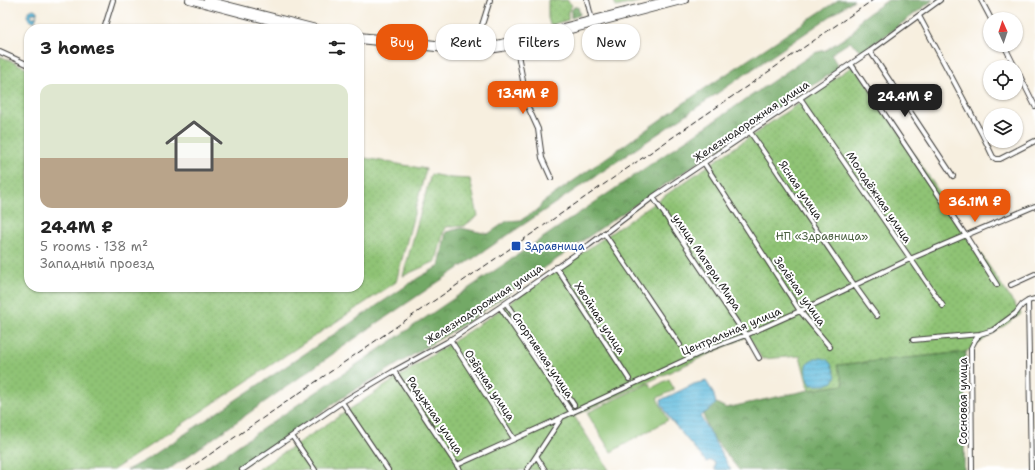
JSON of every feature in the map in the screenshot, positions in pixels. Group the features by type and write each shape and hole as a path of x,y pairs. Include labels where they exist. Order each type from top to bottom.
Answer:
{"main road":[{"path":"189,0 281,24"},
{"path":"207,0 299,24"},
{"path":"496,44 668,0"},
{"path":"574,29 685,0"},
{"path":"364,36 436,43"},
{"path":"364,41 475,52 504,47"}],"street":[{"path":"106,24 114,0"},
{"path":"482,24 490,0"},
{"path":"587,0 592,20"},
{"name":"Железнодорожная улица","path":"242,470 342,402 450,339 506,303 653,198 870,51 940,0"},
{"path":"981,0 987,12"},
{"path":"919,16 993,157 996,159 1002,158 1035,141"},
{"path":"870,51 952,176"},
{"path":"0,52 24,63"},
{"path":"519,60 528,107 538,129 542,158 551,178"},
{"path":"851,64 997,285"},
{"path":"1023,82 1035,106"},
{"name":"Молодёжная улица","path":"800,98 943,306"},
{"name":"Ясная улица","path":"750,132 854,286 877,316"},
{"name":"Зелёная улица","path":"704,163 800,311 830,347"},
{"name":"улица Матери Мира","path":"653,198 746,335 759,358"},
{"name":"Центральная улица","path":"457,465 562,418 711,348 746,335 910,259 1035,206"},
{"path":"604,233 680,345"},
{"name":"Хвойная улица","path":"556,267 629,379"},
{"path":"1011,285 1035,274"},
{"path":"913,340 980,334 993,330 1016,313 1022,305 1035,299"},
{"path":"1028,301 1031,470"},
{"path":"506,303 574,405"},
{"name":"Спортивная улица","path":"500,307 572,413"},
{"name":"Сосновая улица","path":"972,470 971,348 980,334"},
{"name":"Озёрная улица","path":"450,339 514,439"},
{"name":"Радужная улица","path":"394,371 460,470"},
{"path":"342,402 388,470"},
{"path":"528,470 562,418"},
{"path":"292,436 315,470"},
{"path":"537,457 545,470"}],"green space":[{"path":"548,0 567,0 572,5 568,12 568,20 550,24 548,18"},
{"path":"614,0 646,0 616,7"},
{"path":"838,0 854,0 367,330 168,470 127,470 149,458 418,278 439,266 446,232 461,228 488,234 507,221 521,220 539,209 542,203 701,91"},
{"path":"888,0 933,0 885,36 862,51 850,42 831,54 839,68 611,221 469,321 345,396 237,470 202,470 814,53 826,50 852,33 862,18"},
{"path":"574,7 578,7 580,15 571,18 571,11"},
{"path":"0,56 24,67 24,292 364,292 364,158 426,169 396,282 113,470 0,470"},
{"name":"НП «Здравница»","path":"854,65 1021,314 966,352 838,365 844,385 809,390 800,356 762,359 748,336 574,416 609,470 257,470 475,327"},
{"path":"431,174 451,178 470,179 478,216 464,226 445,227 436,261 403,276"},
{"path":"966,352 964,470 739,470 710,434 703,415 716,403 726,408 809,390 844,385 837,365"},
{"path":"669,379 674,390 657,398 668,420 611,452 587,413 649,383 652,388"}],"water":[{"path":"34,9 37,11 37,14 31,14 32,17 37,15 35,21 30,21 27,14 29,11"},
{"path":"815,358 824,359 829,362 836,376 833,382 825,385 811,385 806,373 806,365"},
{"path":"706,381 713,392 716,403 712,408 700,416 731,470 715,470 715,463 711,460 706,462 670,419 662,405 661,400 694,384"}],"railway":[{"path":"187,470 873,0"}],"place":[{"name":"Здравница","path":"516,246"}]}
